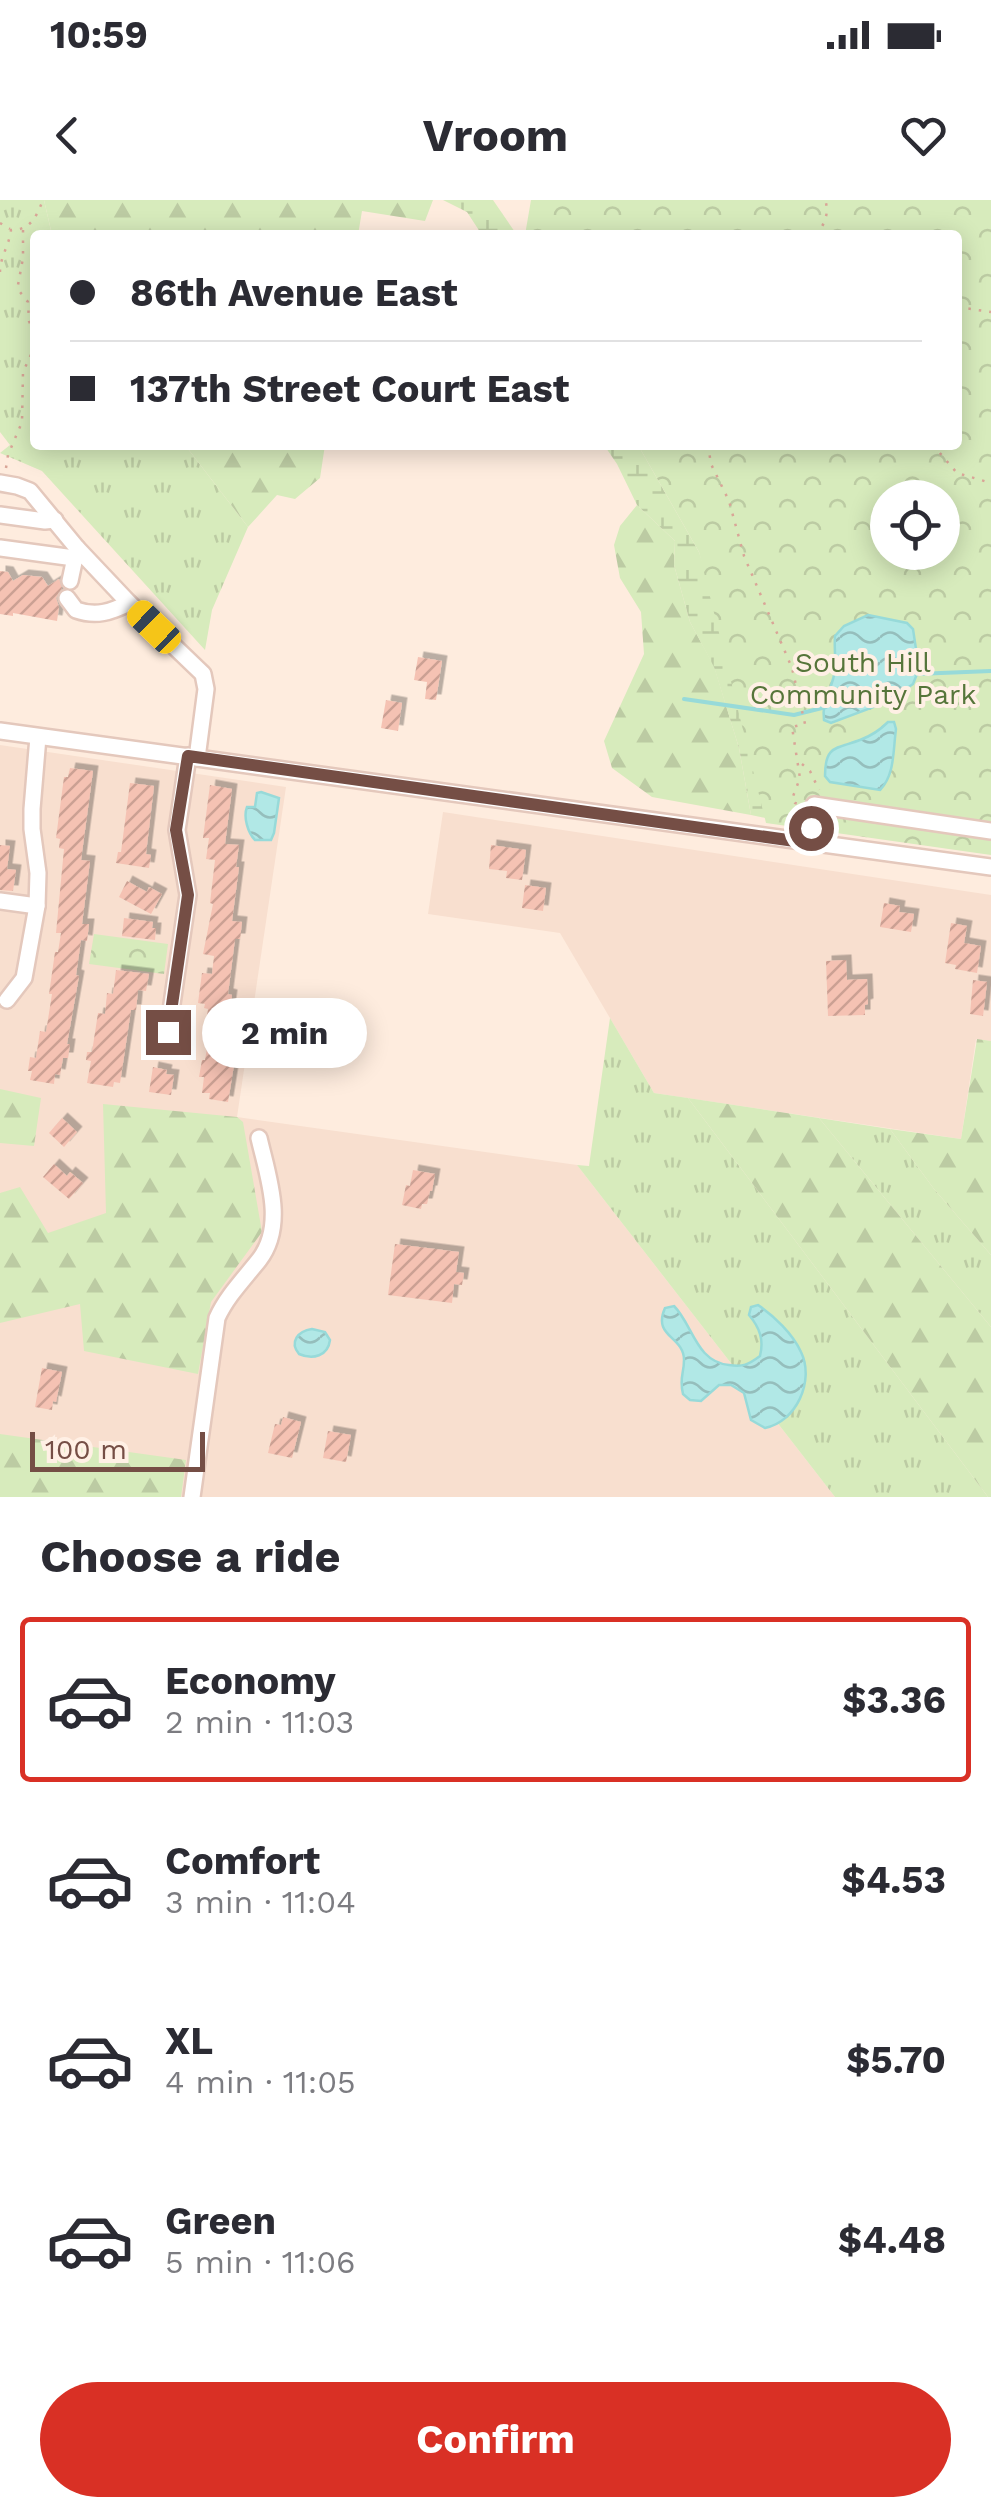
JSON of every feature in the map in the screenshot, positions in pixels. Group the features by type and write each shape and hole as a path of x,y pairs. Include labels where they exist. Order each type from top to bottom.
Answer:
{"street":[{"path":"2,480 30,491 55,520 75,553 203,674 206,689 176,830 188,895 168,1032"},
{"path":"0,514 55,520"},
{"path":"0,548 75,553"},
{"path":"70,581 75,553"},
{"path":"67,598 76,610 85,613 107,613 129,603"},
{"path":"0,732 991,868"},
{"path":"7,1000 24,978 37,906 32,809 38,737"},
{"path":"809,843 816,798 991,831"},
{"path":"0,901 37,906"},
{"path":"192,1497 217,1318 265,1251 271,1236 271,1186 259,1138"}],"path":[{"path":"0,223 11,230 23,230 30,226 44,200"},
{"path":"821,230 828,206 825,200"},
{"path":"0,272 0,260 10,246 11,230"},
{"path":"23,230 18,285 28,302 30,323"},
{"path":"962,308 991,312"},
{"path":"2,480 22,422 23,372 30,357"},
{"path":"709,450 744,556 792,668 799,696 805,724 792,727 800,778 792,799 795,803 816,798 810,771 798,759"},
{"path":"937,450 957,473 991,483"}],"shaded area":[{"path":"0,745 286,787 237,1117 577,1165 835,1497 0,1497"},
{"path":"443,812 991,895 991,1041 976,1039 961,1139 654,1093 560,933 428,914"}],"green space":[{"path":"0,200 44,200 51,230 30,230 30,450 189,450 248,527 212,610 205,650 42,471 0,453 10,445 0,432"},
{"path":"44,200 433,200 425,221 362,211 359,230 51,230"},
{"path":"443,200 493,200 514,230 479,230 467,212"},
{"name":"South Hill Community Park","path":"531,200 991,200 991,855 766,823 699,552 641,450 962,450 962,230 526,230"},
{"path":"189,450 324,450 320,478 295,499 277,495 248,527"},
{"path":"607,450 641,450 699,552 789,823 751,815 739,748 714,667 690,622 674,565 675,541 637,505"},
{"path":"637,505 675,541 674,565 690,622 714,666 739,748 751,815 652,797 612,768 604,741 644,654 641,612 620,578 614,545 620,526"},
{"path":"94,934 168,944 164,974 89,964"},
{"path":"610,1018 654,1093 688,1098 988,1497 835,1497 577,1165 589,1166"},
{"path":"977,1039 991,1041 991,1255 934,1189 890,1129 961,1139"},
{"path":"0,1089 41,1098 34,1146 0,1143"},
{"path":"688,1098 819,1118 991,1327 991,1497 988,1497"},
{"path":"103,1104 237,1117 243,1122 262,1232 211,1302 198,1374 84,1351 80,1304 0,1323 0,1193 20,1187 48,1233 106,1213"},
{"path":"819,1118 890,1129 934,1189 991,1255 991,1327"},
{"path":"0,1434 186,1460 181,1497 0,1497"}],"water":[{"path":"868,615 907,623 913,629 919,669 913,684 887,702 831,723 824,720 824,713 835,670 835,636 844,626"},
{"path":"888,722 894,722 896,729 894,754 891,770 880,790 830,782 825,776 830,753 872,735"},
{"path":"257,793 279,798 271,840 255,840 247,825 247,807 255,807"},
{"path":"758,1305 793,1339 805,1363 806,1375 794,1409 786,1418 765,1428 751,1420 744,1393 731,1385 719,1385 701,1401 690,1400 683,1394 683,1352 662,1325 665,1308 674,1306 709,1357 729,1365 742,1365 760,1356 760,1334 749,1315 751,1307"},
{"path":"312,1329 325,1332 329,1345 319,1355 299,1354 296,1338"}],"building":[{"path":"0,571 8,572 13,581 23,575 42,577 48,586 59,579 62,588 56,598 57,621 0,614"},
{"path":"418,657 442,661 436,700 425,699 427,682 414,680"},
{"path":"386,700 402,703 398,731 381,728"},
{"path":"70,768 93,771 81,860 90,861 82,924 89,924 87,941 81,940 68,1058 63,1058 54,1084 30,1080 32,1071 28,1071 30,1057 36,1058 40,1031 46,1032 55,952 61,933 56,933 64,849 59,848 60,839 56,838 64,777 68,777"},
{"path":"130,783 154,786 146,854 151,855 149,868 116,863 121,852"},
{"path":"210,785 232,789 225,844 239,845 232,921 242,922 240,939 235,939 228,994 232,995 229,1016 241,1018 238,1035 233,1034 228,1064 234,1065 228,1102 209,1099 210,1093 202,1093 204,1077 199,1077 210,1031 205,1030 208,1009 198,1003 202,973 212,974 214,956 203,954 213,904 210,903 215,860 206,859 209,838 203,838"},
{"path":"0,845 10,846 7,869 16,870 13,891 0,890"},
{"path":"491,845 526,850 522,880 506,878 507,871 489,869"},
{"path":"127,881 147,892 149,887 162,894 151,914 119,897"},
{"path":"525,885 546,888 543,911 522,908"},
{"path":"884,903 900,906 899,912 914,914 911,932 880,927"},
{"path":"124,918 153,922 155,940 122,936"},
{"path":"951,923 967,926 964,943 981,946 977,973 945,963"},
{"path":"846,960 847,980 867,979 865,1015 828,1016 826,961"},
{"path":"116,970 149,974 146,991 138,990 136,1010 131,1010 120,1083 114,1082 113,1087 87,1083 91,1061 86,1060 87,1052 92,1052 98,1013 105,1014 107,993 113,994"},
{"path":"973,980 987,982 983,1016 970,1014"},
{"path":"153,1067 174,1075 171,1095 149,1092"},
{"path":"62,1118 77,1132 64,1147 49,1133"},
{"path":"54,1164 83,1183 69,1199 43,1177"},
{"path":"413,1170 435,1174 427,1204 422,1204 421,1209 402,1205"},
{"path":"395,1244 459,1252 456,1272 464,1273 462,1285 454,1284 452,1303 388,1295"},
{"path":"42,1368 62,1372 52,1410 35,1407"},
{"path":"283,1417 301,1422 292,1458 268,1453 275,1424 281,1425"},
{"path":"328,1431 351,1435 346,1462 323,1458"}],"waterway":[{"path":"916,674 991,671"},
{"path":"684,699 794,715 826,707"}],"route":[{"path":"168,1032 188,895 176,830 188,756 809,843 811,828"}]}
